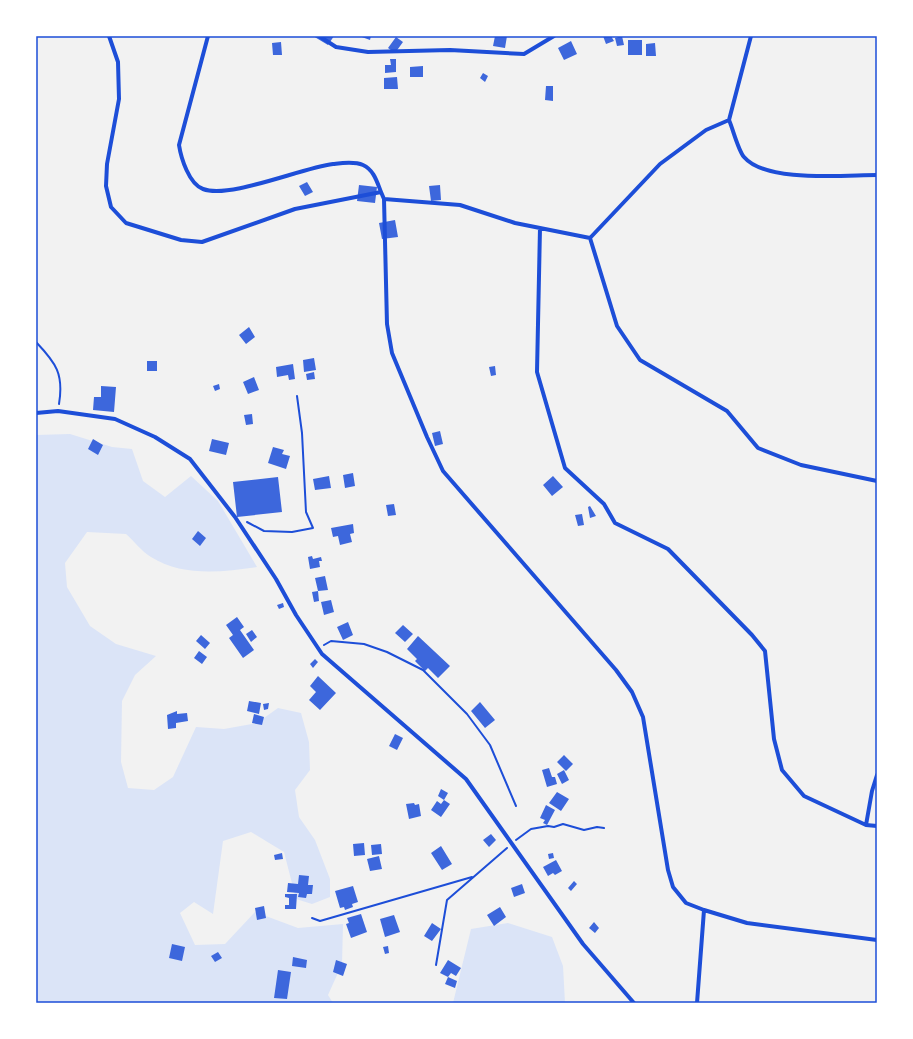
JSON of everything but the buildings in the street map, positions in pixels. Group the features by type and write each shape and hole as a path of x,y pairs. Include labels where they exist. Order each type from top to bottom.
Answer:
{"street":[{"path":"109,36 118,62 119,99 107,164 106,186 111,207 126,223 181,240 202,242 295,209 381,192"},
{"path":"208,36 179,145 182,159 189,175 202,189 220,192 322,166 348,162 363,165 374,175 384,199 387,324 391,346 427,437 443,471 616,670 632,692 642,717 668,870 673,887 686,903 747,923 877,940"},
{"path":"319,36 336,47 368,52 450,50 524,54 554,36"},
{"path":"751,36 729,120 744,156 766,171 788,174 877,175"},
{"path":"590,238 660,164 706,130 729,120"},
{"path":"384,199 460,205 515,223 590,238"},
{"path":"540,228 537,372 565,468 604,504 615,523 668,549 752,635 765,651 774,739 782,770 804,796 866,825 877,826"},
{"path":"590,238 617,326 640,360 727,411 758,448 802,465 877,481"},
{"path":"36,413 58,411 115,419 155,437 190,459 235,517 276,579 296,615 322,654 466,779 583,944 634,1003"},
{"path":"866,825 872,791 877,775"},
{"path":"697,1003 704,910"}],"path":[{"path":"36,342 53,360 59,375 61,391 58,411"},
{"path":"235,517 264,531 292,532 313,528 306,512 302,433 296,396"},
{"path":"318,649 331,641 364,644 387,652 423,670 467,714 490,745 516,806"},
{"path":"436,965 447,900 512,843 531,829 548,826 554,827 563,824 584,830 597,826 604,828"},
{"path":"312,918 320,921 473,877"}],"shaded area":[{"path":"70,434 112,447 132,449 143,481 165,497 191,476 218,501 257,567 217,571 176,568 148,555 126,534 87,532 65,563 67,587 90,626 116,644 156,656 135,675 122,701 121,762 128,788 154,790 173,777 196,727 224,729 257,723 278,708 301,713 309,742 310,770 295,790 299,817 315,840 330,879 330,897 312,904 296,899 284,852 251,832 223,841 213,914 194,902 180,913 195,945 225,944 255,912 298,928 343,924 342,964 328,995 333,1003 36,1003 36,435"},
{"path":"508,923 552,937 563,966 565,1003 453,1003 471,929"}]}
